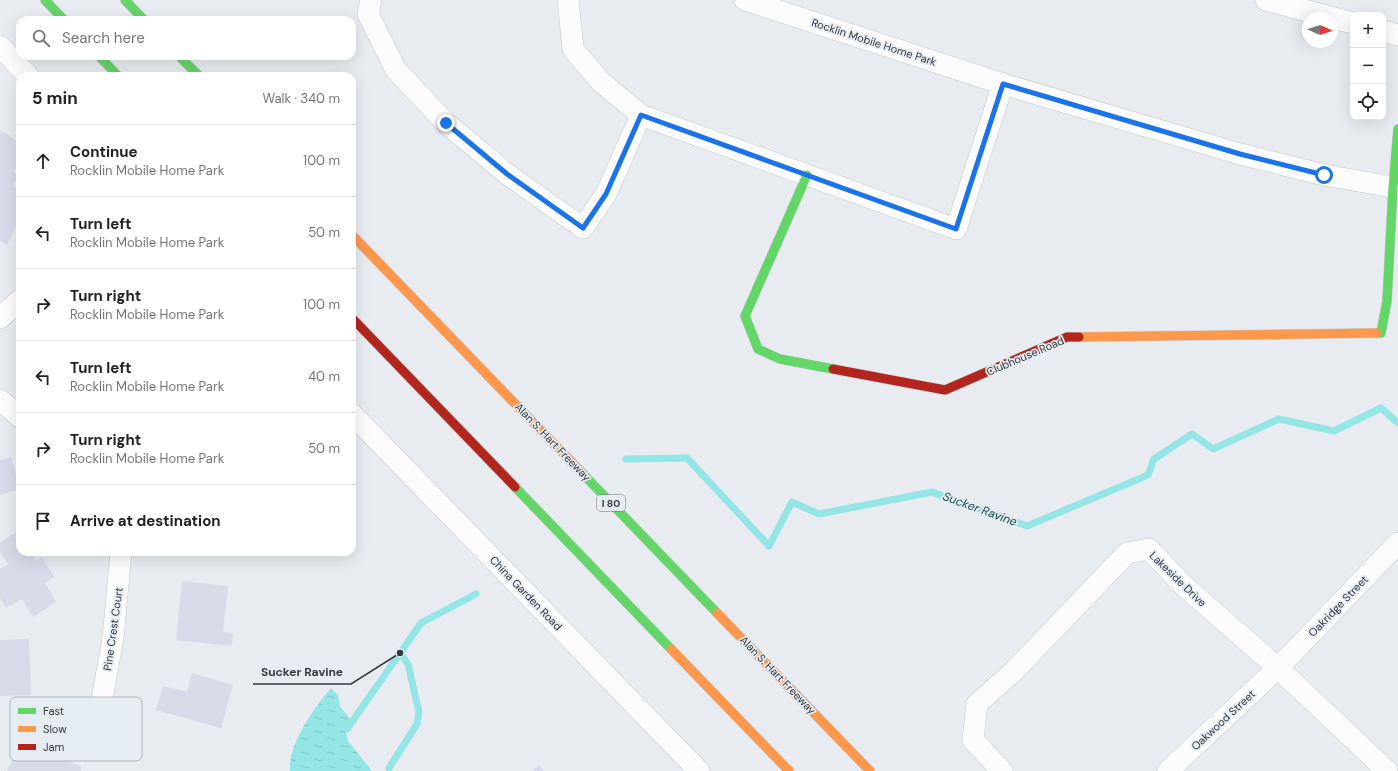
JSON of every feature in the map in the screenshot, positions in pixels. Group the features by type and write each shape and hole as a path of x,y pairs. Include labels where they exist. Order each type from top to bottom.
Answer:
{"main road":[{"path":"45,0 60,16"},
{"path":"125,0 140,16"},
{"path":"103,60 114,72"},
{"path":"183,60 195,72"},
{"name":"Clubhouse Road","path":"807,175 744,316 758,349 780,359 945,390 1067,337 1381,333 1387,301 1393,187 1398,129"},
{"name":"Alan S. Hart Freeway","path":"356,239 870,771"},
{"path":"356,322 790,771"}],"street":[{"path":"371,0 368,14 396,70 406,81 452,128 507,174 583,228 606,194 641,115"},
{"path":"568,0 573,49 601,82 641,115 956,229 1003,84"},
{"name":"Rocklin Mobile Home Park","path":"745,0 1003,84 1240,154 1324,175 1393,187"},
{"path":"1266,0 1350,22"},
{"path":"1386,32 1398,35"},
{"path":"0,46 24,72"},
{"path":"0,318 16,304"},
{"path":"0,400 16,414"},
{"name":"China Garden Road","path":"356,418 699,771"},
{"name":"Oakridge Street","path":"1278,668 1398,543"},
{"name":"Lakeside Drive","path":"1002,771 973,740 977,704 1013,672 1126,553 1148,549 1183,585 1278,668 1387,771"},
{"name":"Pine Crest Court","path":"102,697 113,638 121,556"},
{"name":"Oakwood Street","path":"1168,771 1278,668"}],"water":[{"path":"331,688 338,695 340,706 354,724 346,732 348,741 372,771 290,771 290,761 293,749 303,727"}],"building":[{"path":"1,131 9,135 16,141 16,168 13,171 16,173 16,179 13,186 16,189 16,226 7,245 0,241"},
{"path":"11,457 16,475 16,490 0,495 0,460"},
{"path":"16,532 16,556 35,556 33,557 35,561 42,557 54,577 45,583 56,602 33,617 22,599 6,608 0,598 0,569 8,564 0,552 0,542"},
{"path":"182,581 228,586 223,632 233,633 232,646 176,640"},
{"path":"29,639 31,695 0,696 0,640"},
{"path":"192,673 233,685 221,728 156,710 163,686 187,692"},
{"path":"12,761 69,761 82,767 80,771 7,771"},
{"path":"539,765 544,771 532,771"}],"waterway":[{"name":"Sucker Ravine","path":"626,459 687,458 769,546 792,502 819,514 932,492 1027,526 1148,475 1154,459 1192,434 1213,449 1279,419 1334,431 1381,408 1398,423"},
{"name":"Sucker Ravine","path":"347,729 421,623 476,594"},
{"path":"389,768 417,724 419,712 408,664 400,653"}],"traffic: fast":[{"path":"45,0 60,16"},
{"path":"125,0 140,16"},
{"path":"103,60 114,72"},
{"path":"183,60 195,72"},
{"path":"1377,333 1381,333 1387,301 1393,187 1398,129"},
{"path":"807,175 745,316 758,349 780,359 833,369"},
{"path":"583,474 717,613"},
{"path":"515,487 671,649"}],"traffic: slow":[{"path":"356,239 583,474"},
{"path":"1079,337 1377,333"},
{"path":"717,613 870,771"},
{"path":"671,649 789,771"}],"traffic: jam":[{"path":"356,322 515,487"},
{"path":"833,369 945,390 1067,337 1079,337"}],"place":[{"name":"Sucker Ravine","path":"400,653"}],"route":[{"path":"446,123 507,174 583,228 606,194 641,115 956,229 1003,84 1240,154 1324,175"}]}
